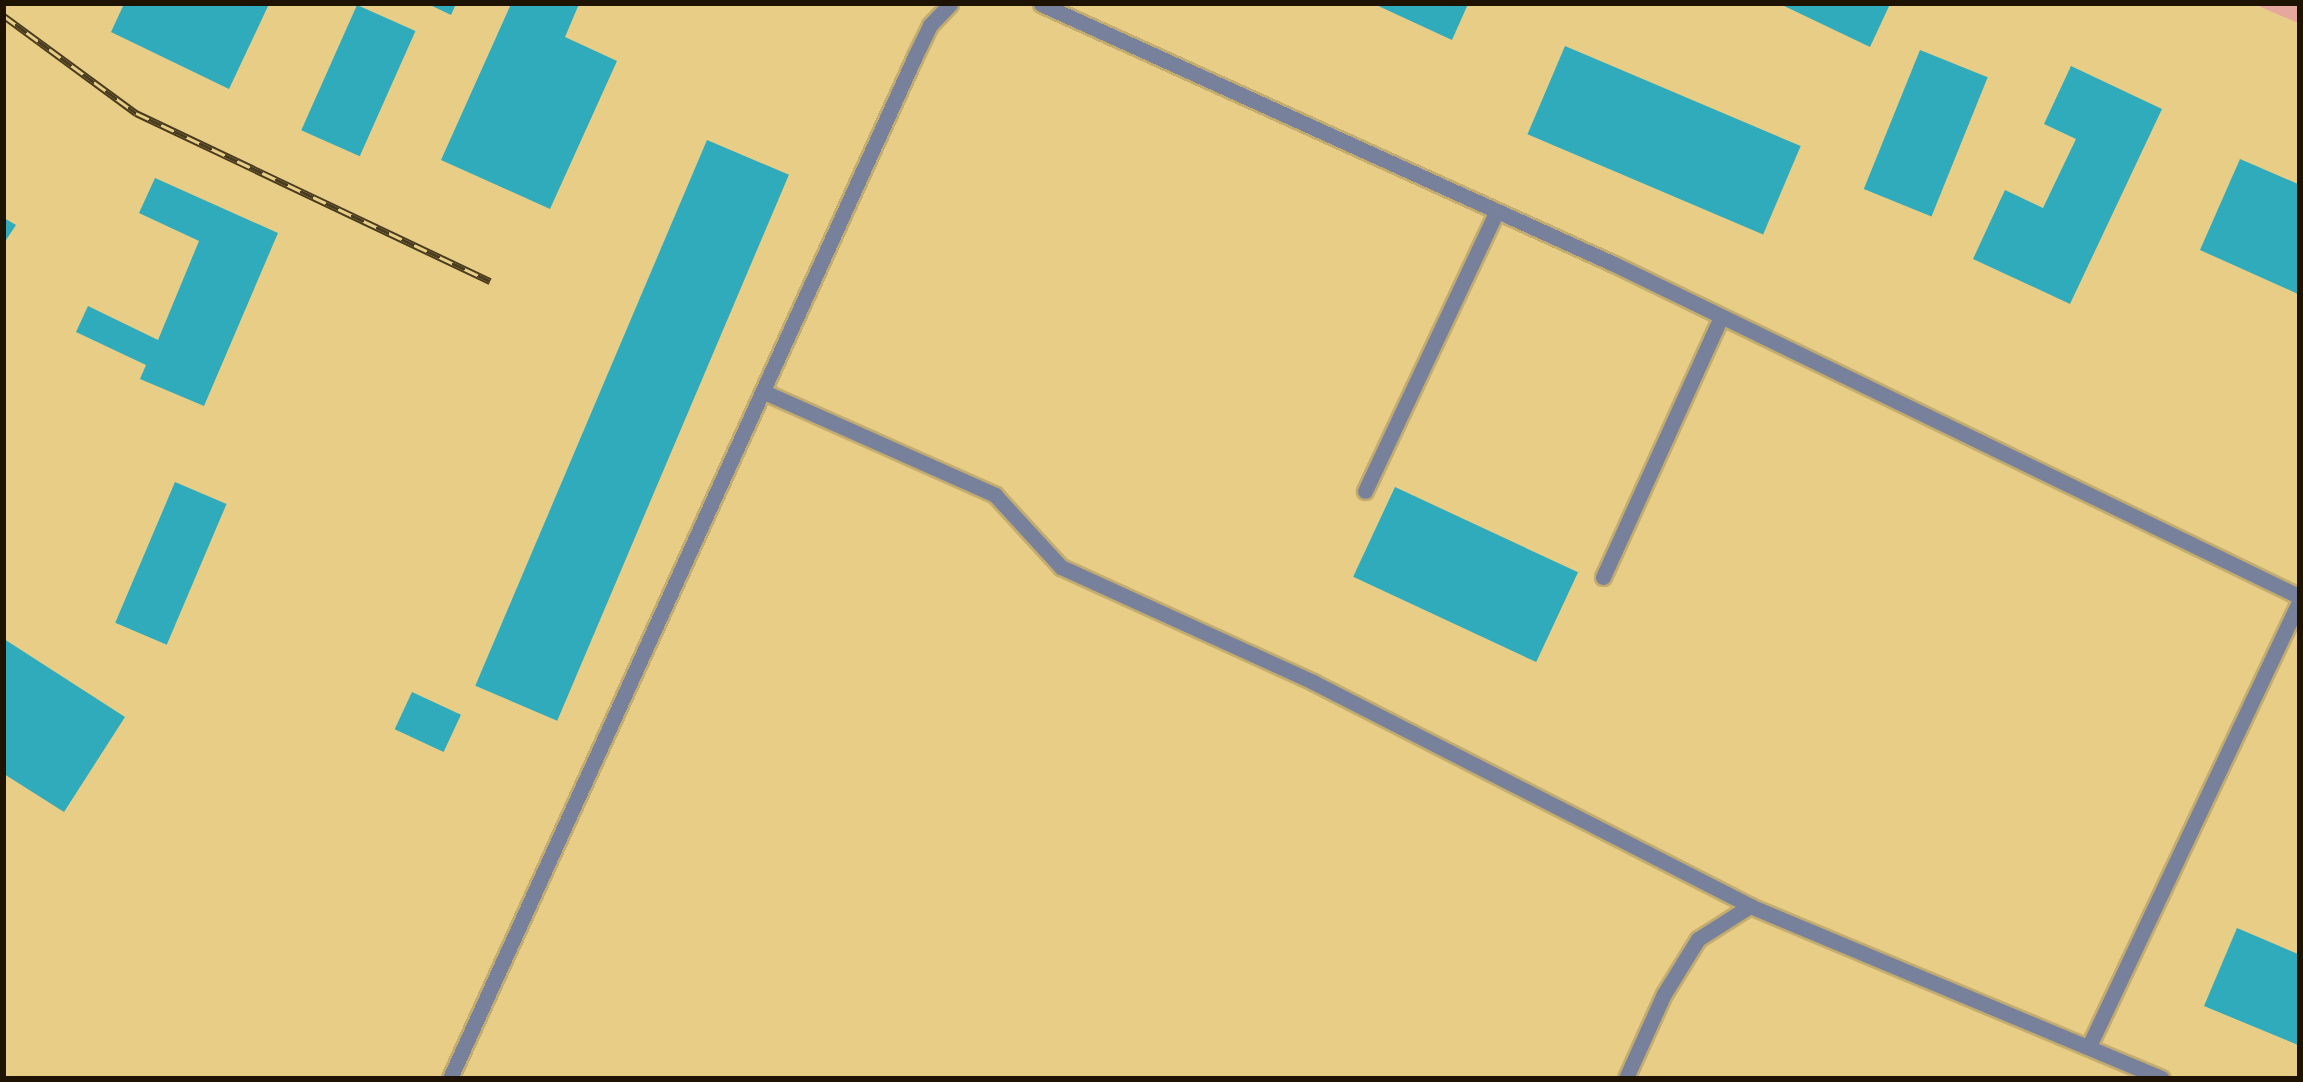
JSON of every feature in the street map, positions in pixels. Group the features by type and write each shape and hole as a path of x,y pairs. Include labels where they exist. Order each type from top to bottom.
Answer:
{"lane":[{"path":"450,1077 764,392 915,56 930,25 950,4"},
{"path":"1041,4 1721,317 2298,596"},
{"path":"1365,491 1496,213"},
{"path":"1603,578 1721,317"},
{"path":"764,392 995,495 1061,567 1314,682 1750,906 2090,1044 2162,1077"},
{"path":"2090,1044 2298,604"},
{"path":"1626,1077 1664,994 1698,939 1750,906"}],"shaded area":[{"path":"2256,5 2298,5 2298,23"}],"building":[{"path":"124,4 269,4 229,89 111,32"},
{"path":"428,4 456,4 451,15"},
{"path":"511,4 579,4 565,37 617,61 550,209 441,160"},
{"path":"1374,4 1468,4 1452,40"},
{"path":"1780,4 1890,4 1870,47"},
{"path":"357,5 415,31 360,156 301,130"},
{"path":"1565,46 1801,146 1763,234 1527,134"},
{"path":"1920,50 1988,77 1931,216 1864,189"},
{"path":"2071,66 2162,109 2070,304 1973,259 2005,190 2043,208 2076,139 2044,124"},
{"path":"707,140 789,175 557,721 475,686"},
{"path":"2240,159 2298,184 2298,294 2200,250"},
{"path":"155,178 278,233 204,406 140,379 146,365 76,332 88,306 158,340 199,241 139,213"},
{"path":"4,218 16,225 4,243"},
{"path":"175,482 227,504 167,645 115,623"},
{"path":"1395,487 1578,572 1536,662 1353,577"},
{"path":"4,639 125,717 64,812 4,774"},
{"path":"412,692 461,715 444,752 395,729"},
{"path":"2237,928 2298,954 2298,1045 2204,1006"}],"railway":[{"path":"4,16 136,113 490,281"}]}
